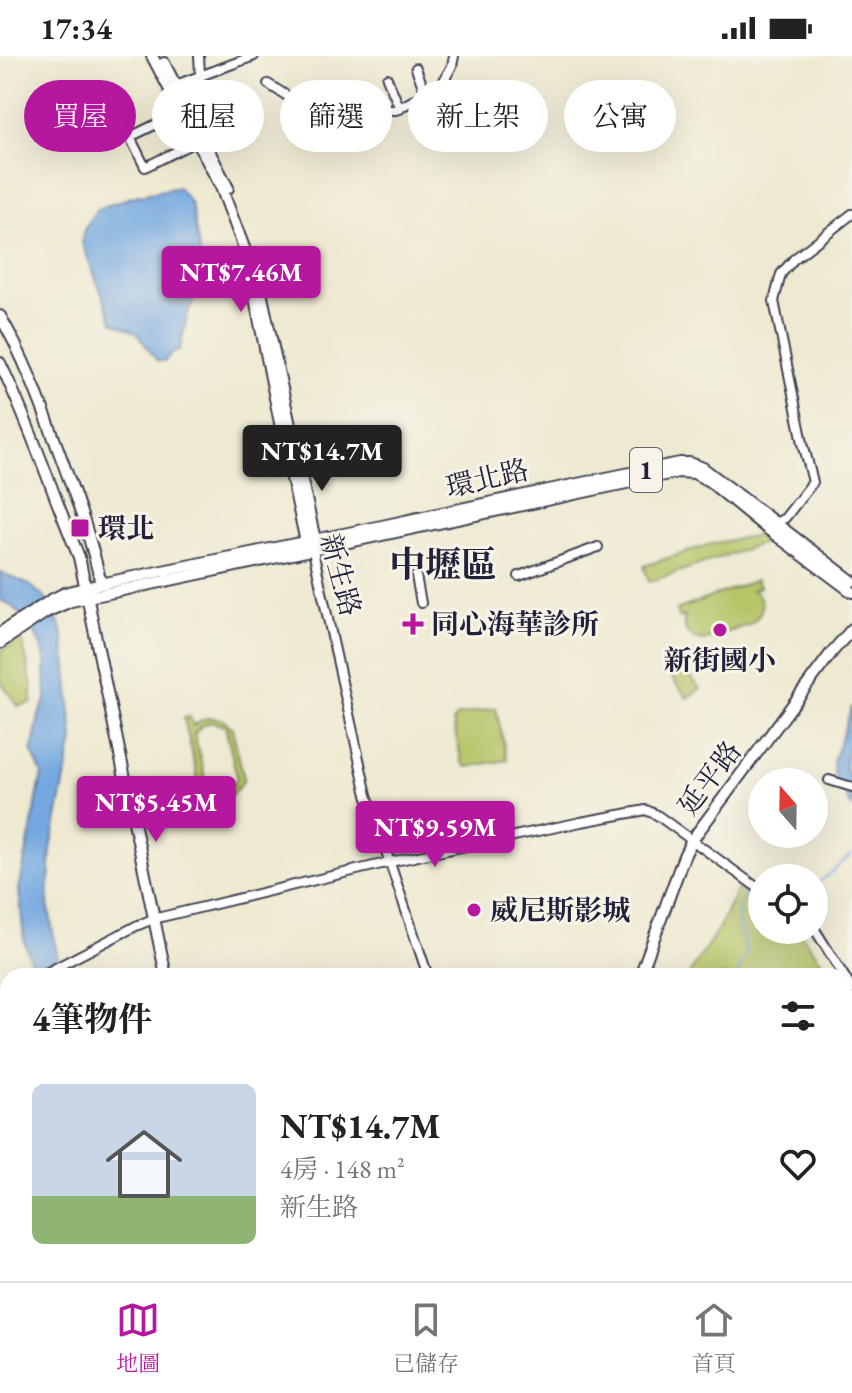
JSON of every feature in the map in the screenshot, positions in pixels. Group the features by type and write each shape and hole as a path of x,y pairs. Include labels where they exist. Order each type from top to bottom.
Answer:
{"main road":[{"name":"新生路","path":"152,56 168,80"},
{"name":"新生路","path":"160,56 170,80"},
{"name":"新生路","path":"205,152 246,253 280,423 311,544"},
{"path":"0,316 42,403 93,548 101,584 86,593"},
{"path":"0,363 20,405 79,557 164,968"},
{"name":"環北路","path":"101,584 404,526 690,463 703,468 852,592"},
{"name":"環北路","path":"771,525 852,581"},
{"name":"環北路","path":"2,636 46,612 55,602 311,544"},
{"name":"延平路","path":"643,968 692,840 852,629"}],"street":[{"path":"199,56 201,80"},
{"path":"189,80 254,56"},
{"path":"444,80 454,56"},
{"path":"416,68 420,80"},
{"path":"387,78 400,109"},
{"path":"268,84 308,109 379,111 400,109 408,105"},
{"path":"152,128 130,137 145,167 176,152"},
{"path":"771,525 785,518 813,482 774,301 781,274 794,259 852,214"},
{"name":"新生路","path":"311,544 367,795 425,968"},
{"path":"519,576 598,547"},
{"path":"416,576 421,603"},
{"path":"832,781 852,787"},
{"path":"55,968 153,919 390,862 646,810 748,881"},
{"path":"824,944 839,968"}],"green space":[{"path":"759,535 763,543 649,582 644,566 711,544"},
{"path":"756,580 759,587 752,590 760,598 762,607 750,624 703,641 688,633 684,626 685,616 679,618 676,610"},
{"path":"19,639 23,644 32,687 32,703 18,706 0,680 0,652"},
{"path":"685,669 700,689 687,698 672,678"},
{"path":"496,708 507,760 467,767 462,763 453,721 457,716"},
{"path":"190,717 193,726 208,718 218,718 232,728 244,779 238,789 226,797 210,796 212,804 204,807 184,718","holes":["211,722 225,726 237,777 232,786 223,791 207,785 194,734 201,726"]},
{"path":"738,888 748,896 748,944 808,944 827,968 693,968 720,926"}],"water":[{"path":"178,187 191,204 204,277 187,315 180,350 165,361 157,361 137,333 113,322 82,243 84,230 97,209 131,197"},
{"path":"0,572 30,585 45,598 62,629 73,740 51,848 48,904 60,968 33,968 24,940 19,890 42,774 32,752 39,715 46,700 45,657 37,637 19,613 0,600"},
{"path":"852,706 852,742 845,768 852,781 852,808 834,774 833,762"}],"waterway":[{"path":"828,875 852,854"},
{"path":"740,968 746,947 740,933 738,913 745,889"}],"place":[{"name":"環北","path":"80,528"},
{"name":"同心海華診所","path":"413,624"},
{"name":"新街國小","path":"720,630"},
{"name":"威尼斯影城","path":"474,910"}],"district":[{"name":"中壢區","path":"443,564"}]}
